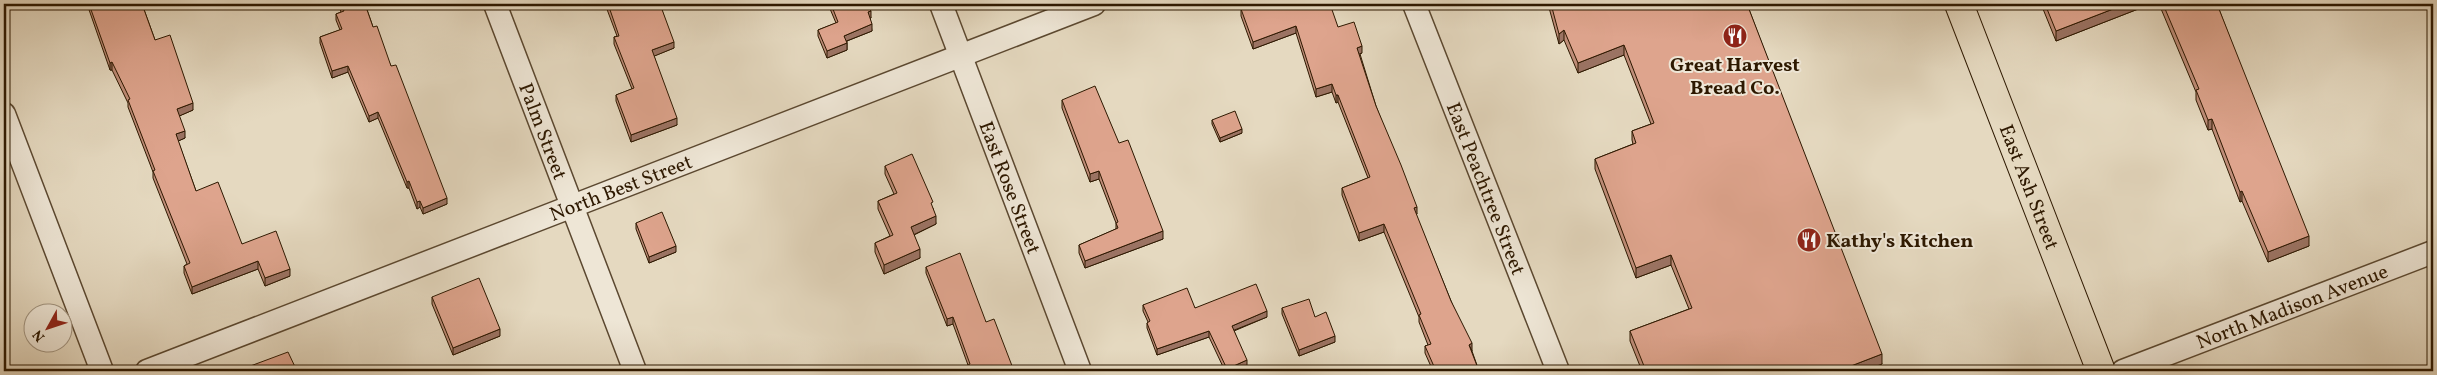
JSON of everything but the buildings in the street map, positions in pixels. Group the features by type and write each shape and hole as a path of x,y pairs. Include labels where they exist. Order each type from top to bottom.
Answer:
{"main road":[{"name":"East Ash Street","path":"1959,4 2101,371"}],"street":[{"name":"Palm Street","path":"495,4 635,371"},
{"name":"East Rose Street","path":"941,4 1080,371"},
{"name":"North Best Street","path":"147,371 572,207 960,54 1094,4"},
{"name":"East Peachtree Street","path":"1414,4 1558,371"},
{"path":"4,114 102,371"},
{"name":"North Madison Avenue","path":"2123,371 2433,252"}],"place":[{"name":"Great Harvest Bread Co.","path":"1735,36"},
{"name":"Kathy's Kitchen","path":"1809,240"}]}
